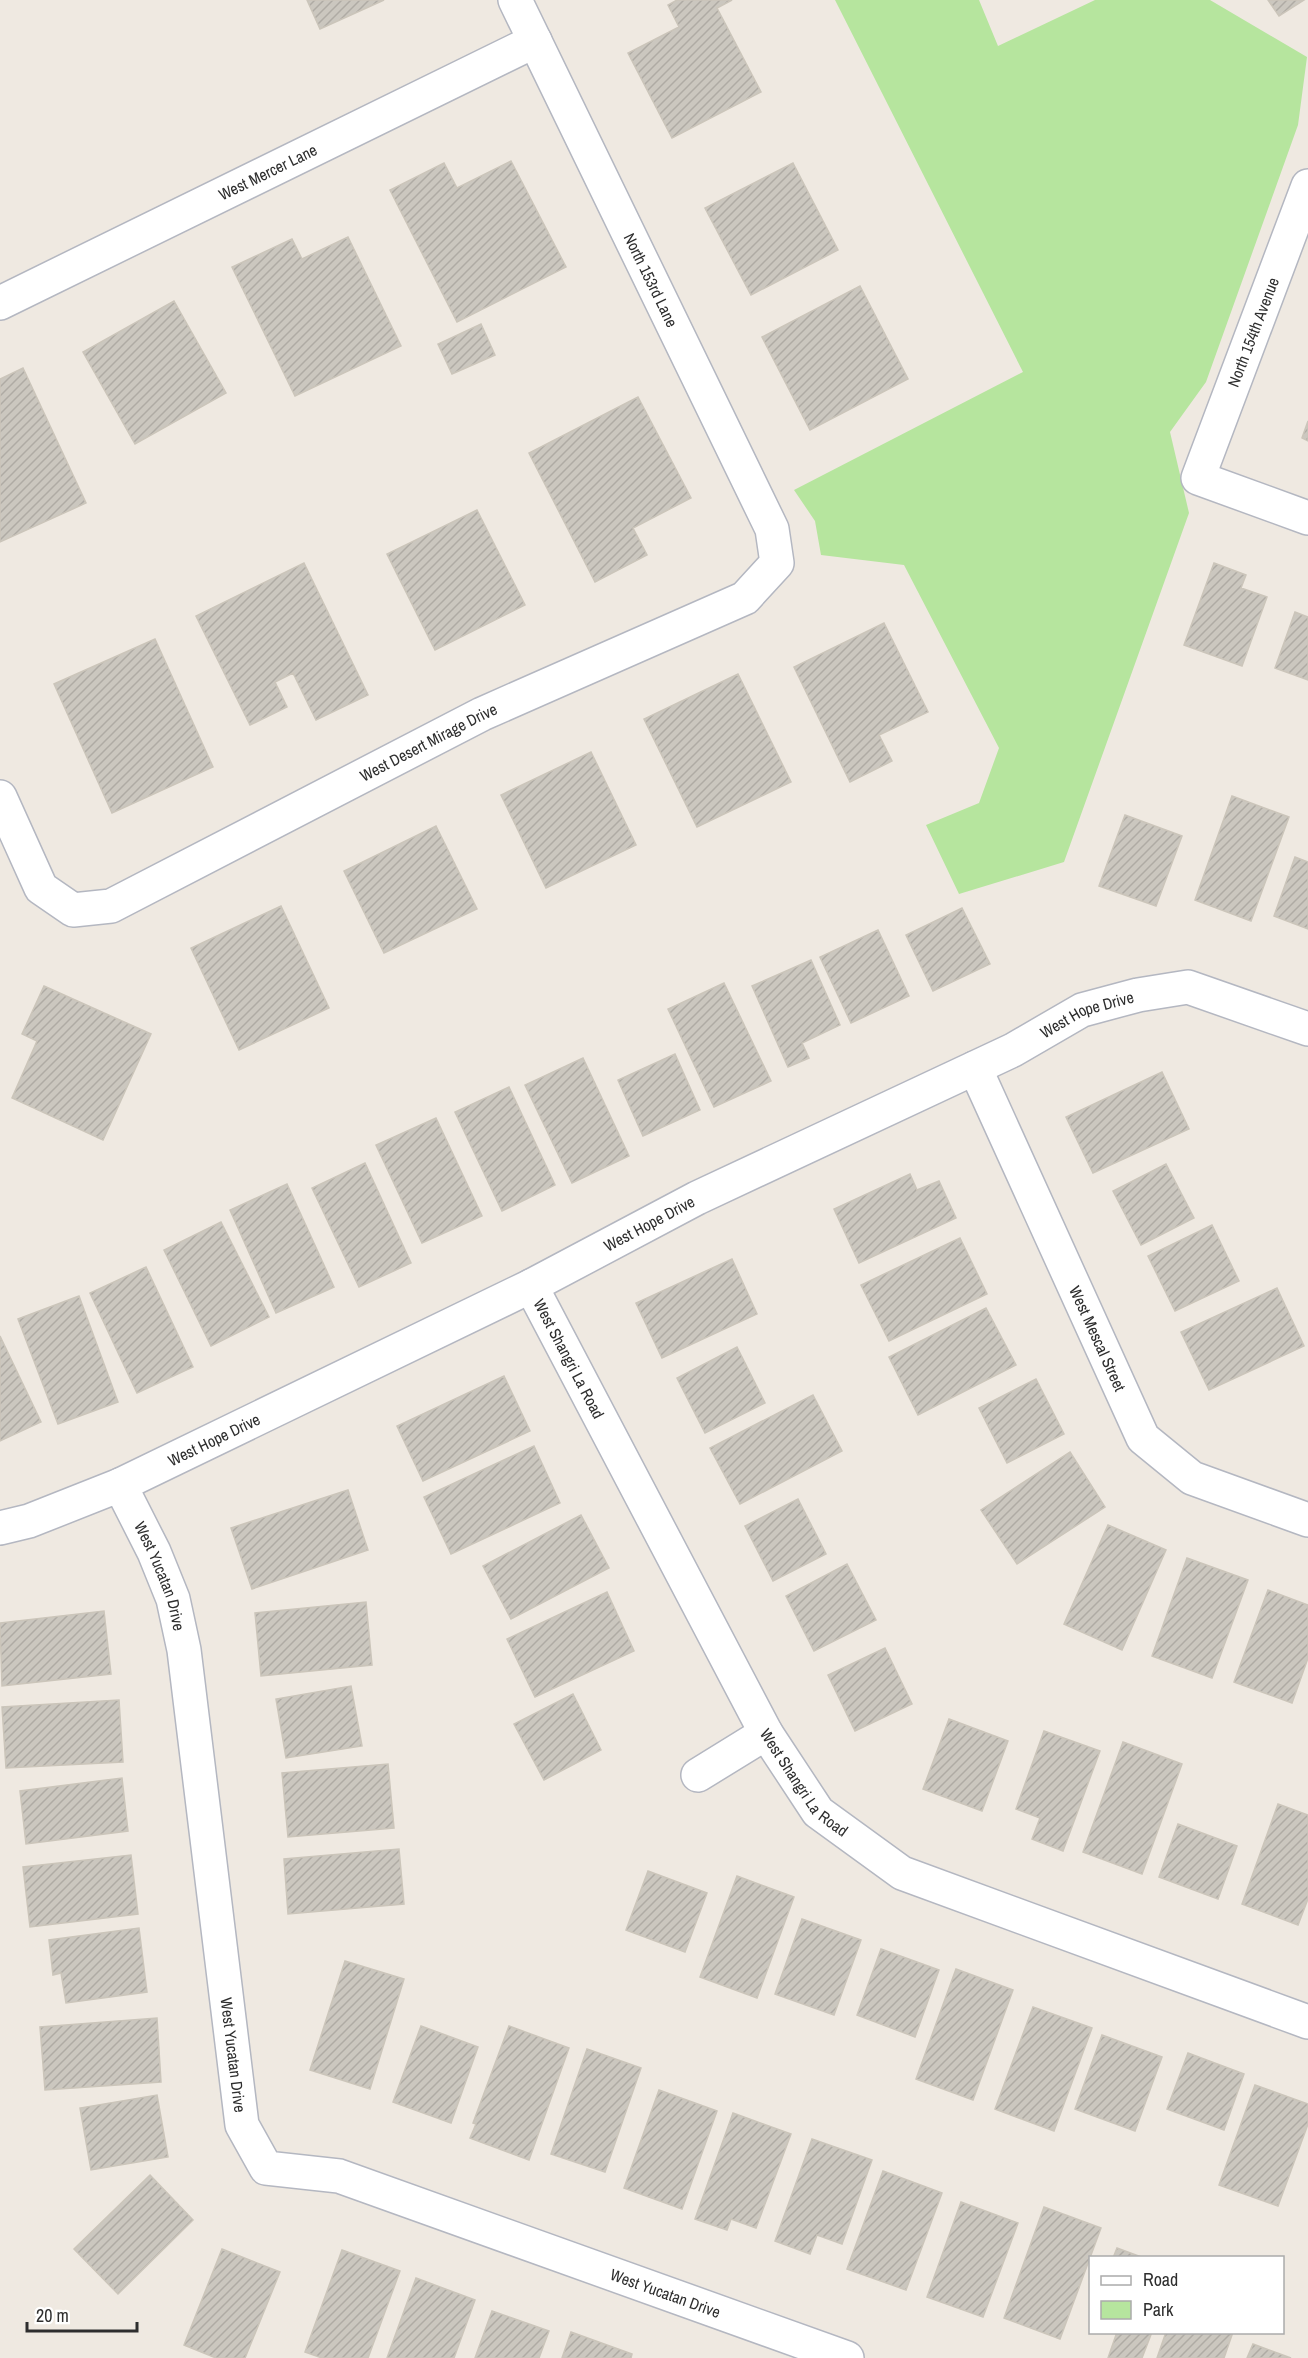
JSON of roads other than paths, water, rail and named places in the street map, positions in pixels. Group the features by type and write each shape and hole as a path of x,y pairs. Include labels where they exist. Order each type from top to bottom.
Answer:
{"street":[{"name":"North 153rd Lane","path":"515,0 772,529 777,563"},
{"name":"West Mercer Lane","path":"0,303 535,40"},
{"name":"North 154th Avenue","path":"1308,186 1198,478 1308,518"},
{"name":"West Desert Mirage Drive","path":"0,797 41,888 73,910 111,906 482,714 745,598 777,563"},
{"name":"West Hope Drive","path":"0,1528 29,1521 120,1485 531,1286 697,1198 1013,1050 1082,1011 1138,995 1188,987 1308,1029"},
{"name":"West Mescal Street","path":"975,1068 1143,1438 1192,1478 1308,1520"},
{"name":"West Shangri La Road","path":"531,1286 766,1733 818,1812 902,1872 1308,2022"},
{"name":"West Yucatan Drive","path":"120,1485 154,1552 173,1599 184,1650 242,2126 266,2168 339,2176 847,2358"},
{"path":"698,1775 766,1733"}]}
